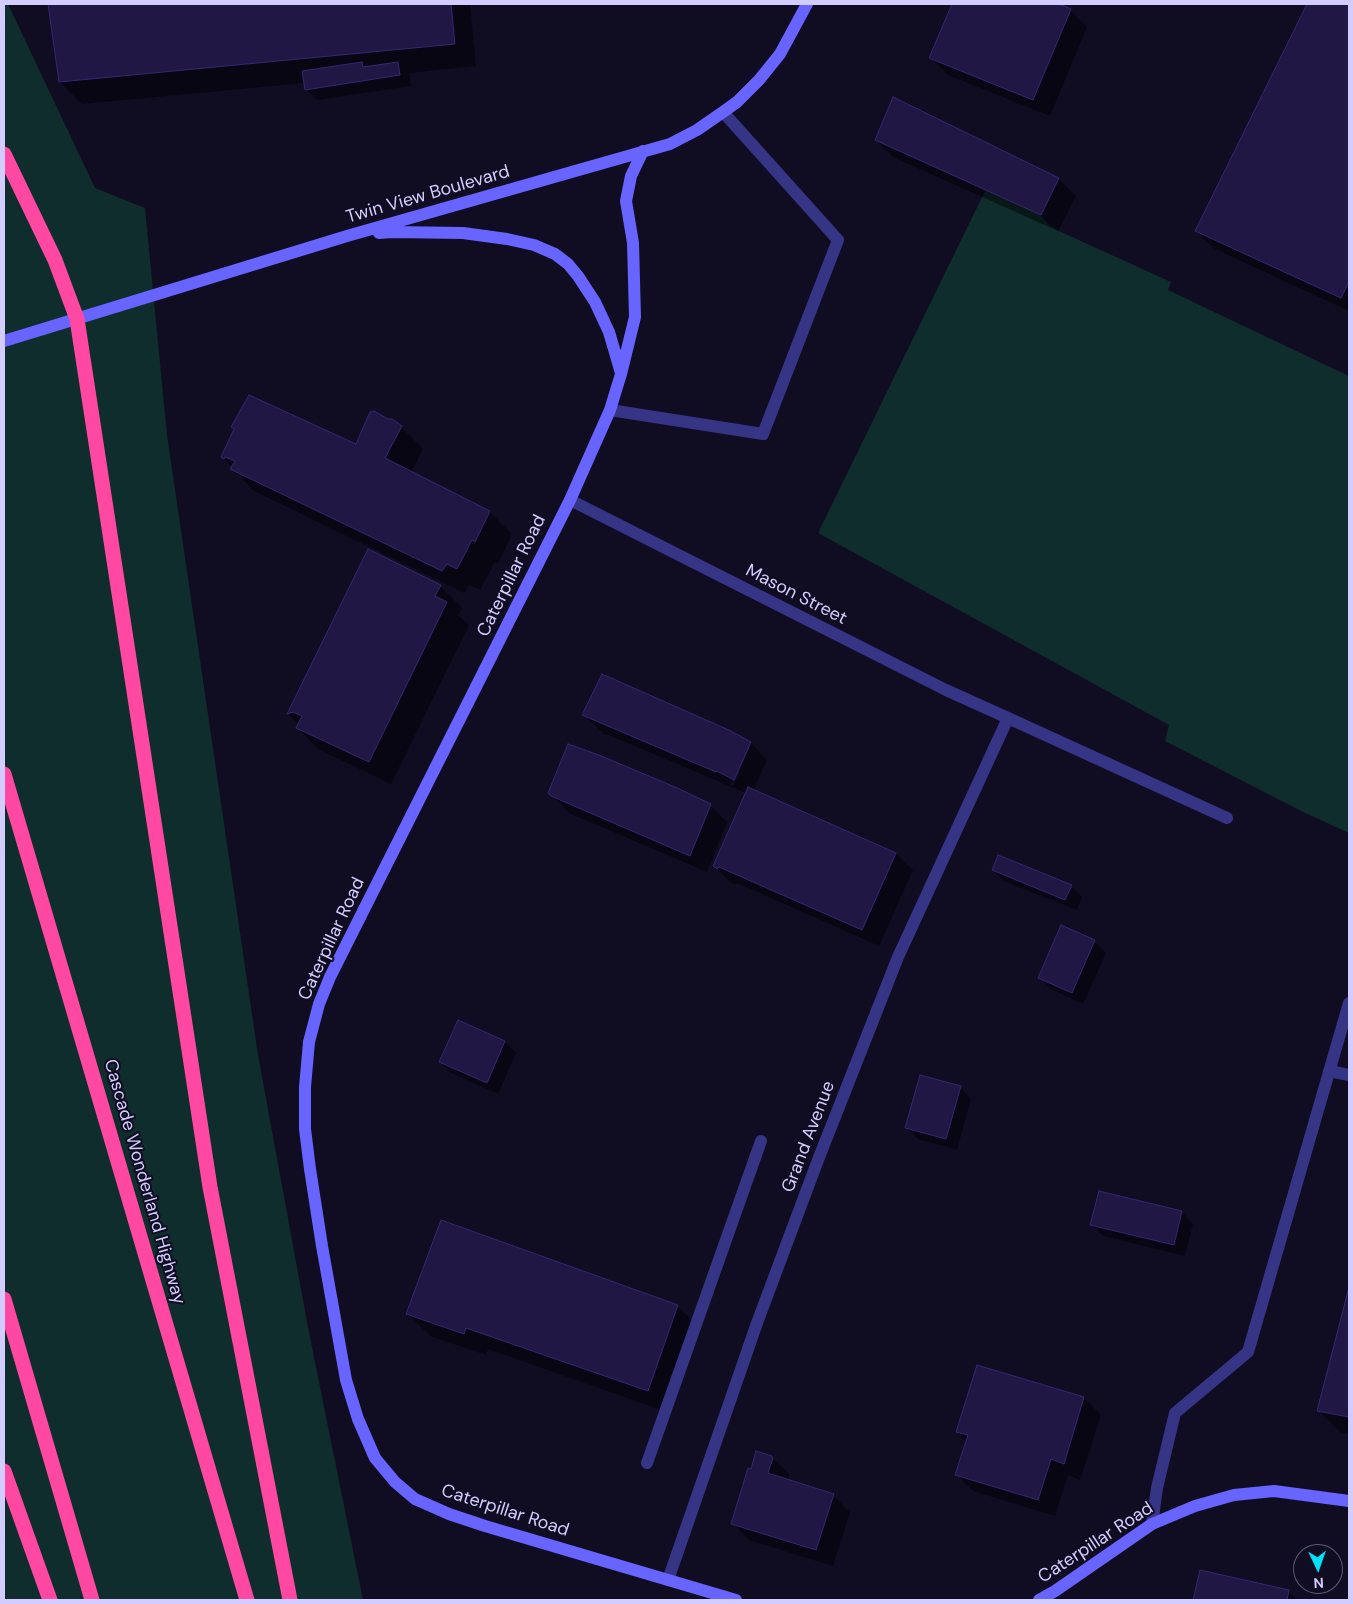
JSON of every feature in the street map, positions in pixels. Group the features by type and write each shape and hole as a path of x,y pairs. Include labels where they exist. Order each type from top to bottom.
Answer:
{"highway":[{"path":"4,154 55,260 77,319 210,1187 290,1600"},
{"name":"Cascade Wonderland Highway","path":"4,774 247,1600"},
{"path":"4,1299 92,1600"},
{"path":"4,1471 50,1600"}],"street":[{"name":"Twin View Boulevard","path":"4,341 347,236 670,144 697,130 737,102 770,68 788,41 807,4"},
{"path":"610,410 763,434 838,240 723,112"},
{"name":"Caterpillar Road","path":"643,151 631,176 626,201 633,243 634,317 621,374 610,410 570,500 323,995 309,1042 305,1129 323,1255 346,1380 358,1419 375,1458 395,1482 415,1499 449,1514 736,1600"},
{"path":"347,236 392,232 463,234 507,239 555,254 568,264 595,302 609,332 621,374"},
{"name":"Mason Street","path":"570,500 946,690 1226,818"},
{"name":"Grand Avenue","path":"668,1580 757,1323 818,1160 898,957 1008,718"},
{"path":"1152,1524 1157,1488 1175,1413 1248,1352 1349,1003"},
{"path":"1329,1071 1349,1075"},
{"path":"648,1463 761,1141"},
{"name":"Caterpillar Road","path":"1039,1600 1152,1524 1195,1506 1234,1495 1274,1491 1349,1501"}],"green space":[{"path":"4,4 8,4 95,188 145,208 167,435 258,1055 308,1327 363,1600 4,1600"},
{"path":"986,189 1041,215 1048,224 1059,231 1171,282 1168,290 1349,376 1349,833 1303,812 1165,741 1169,725 818,533"}],"building":[{"path":"48,4 451,4 455,44 59,82"},
{"path":"952,4 1059,4 1071,9 1033,100 929,58"},
{"path":"1307,4 1349,4 1349,281 1341,298 1195,231"},
{"path":"362,62 363,67 398,62 400,75 305,90 302,71"},
{"path":"893,97 1059,178 1041,215 875,140"},
{"path":"249,395 356,444 370,412 374,411 402,426 385,458 490,511 475,542 472,540 457,569 447,564 442,571 230,469 235,461 221,457 234,429 231,427"},
{"path":"368,549 441,585 435,596 447,602 369,762 296,728 302,716 293,712 287,714"},
{"path":"602,674 731,731 751,742 734,780 717,771 582,715"},
{"path":"568,744 599,755 711,804 690,856 551,796 548,793"},
{"path":"748,787 896,853 862,930 713,866"},
{"path":"998,855 1072,885 1065,900 992,870"},
{"path":"1061,925 1095,940 1072,993 1038,978"},
{"path":"458,1020 505,1041 487,1083 439,1062"},
{"path":"920,1075 961,1086 946,1139 905,1128"},
{"path":"1099,1191 1182,1211 1174,1245 1090,1225"},
{"path":"441,1220 678,1305 648,1391 466,1328 464,1334 406,1314"},
{"path":"1349,1287 1349,1417 1317,1411"},
{"path":"977,1365 1084,1397 1064,1464 1051,1459 1038,1500 955,1475 968,1435 956,1432"},
{"path":"756,1451 772,1456 768,1473 834,1494 816,1550 731,1524 748,1468 751,1469"},
{"path":"1200,1570 1289,1590 1287,1600 1193,1600"}]}
